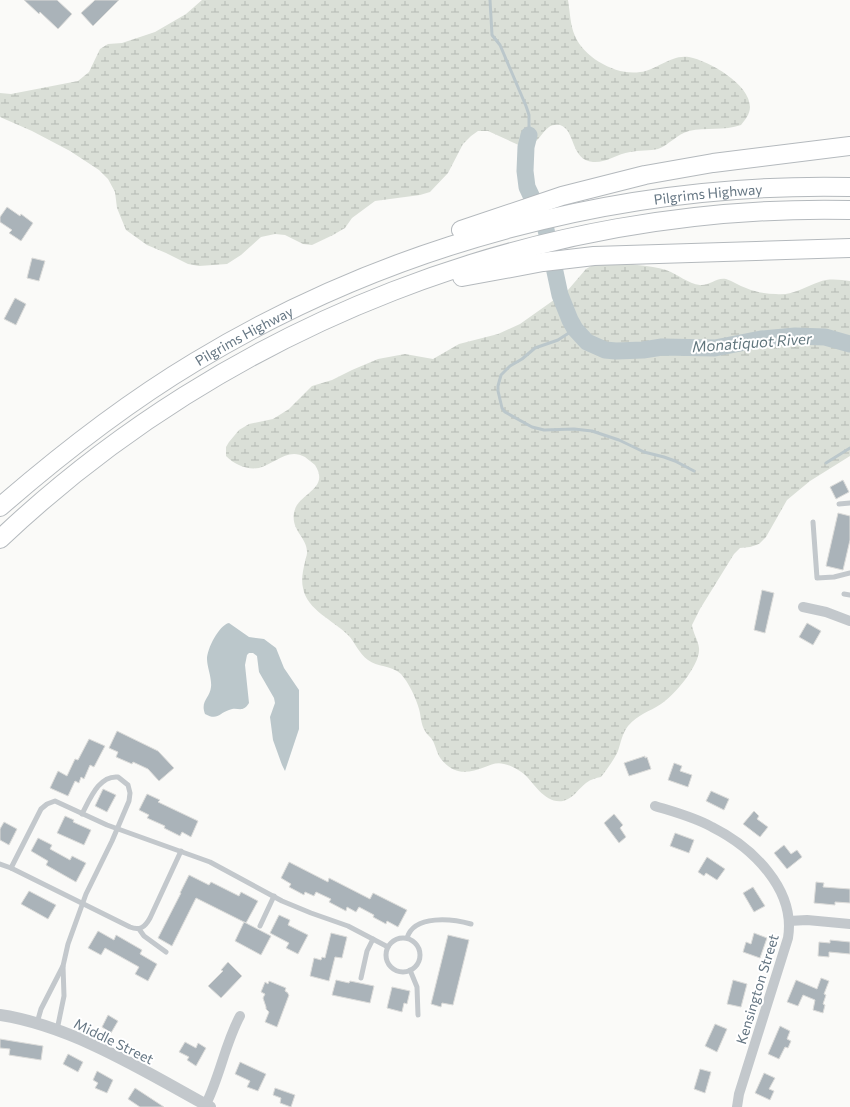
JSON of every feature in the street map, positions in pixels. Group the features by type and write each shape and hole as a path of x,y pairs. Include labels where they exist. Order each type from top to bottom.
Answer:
{"highway":[{"path":"519,218 562,196 611,183 681,168 744,158 850,146"},
{"name":"Pilgrims Highway","path":"0,507 66,451 122,409 226,344 319,297 405,261 460,243 519,218 567,215 655,199 724,191 776,188 850,187"},
{"name":"Pilgrims Highway","path":"0,539 75,474 159,412 247,359 317,323 340,313 423,286 476,274 529,256 574,237 643,224 700,217 765,211 850,210"},
{"path":"529,256 579,258 850,248"}],"street":[{"path":"803,607 832,613 850,621"},
{"name":"Kensington Street","path":"655,806 711,826 744,848 767,871 786,903 789,921 787,944 739,1094 737,1107"},
{"path":"789,921 807,920 850,924"},
{"name":"Middle Street","path":"0,1015 37,1023 103,1050 208,1106"},
{"path":"208,1106 229,1041 240,1016"}],"lane":[{"path":"839,504 850,502"},
{"path":"813,522 817,578 834,577 850,573"},
{"path":"37,1023 41,1009 63,966 68,944 82,903 128,805 130,793 128,785 118,777 111,777 99,785 82,814"},
{"path":"11,868 41,809 51,802 58,802 118,829 217,865 274,896 311,913 348,926 388,947"},
{"path":"139,929 145,925 150,918 177,863 181,851"},
{"path":"0,864 130,927 139,929 144,936 166,952"},
{"path":"260,926 274,896"},
{"path":"406,938 412,929 420,924 430,921 446,920 471,924"},
{"path":"406,938 415,942 420,952 417,963 410,970 400,972 390,966 386,958 388,947 395,940 406,938"},
{"path":"361,978 367,951 373,939"},
{"path":"57,1030 65,991 63,966"},
{"path":"410,970 417,987 418,1014"}],"green space":[{"path":"202,0 568,0 573,32 579,44 593,58 602,64 631,73 646,71 676,58 689,57 697,59 707,63 736,82 748,98 750,110 741,125 728,128 702,129 685,132 658,149 630,152 598,162 586,160 580,156 569,133 560,125 547,128 536,141 523,147 488,131 478,131 463,144 448,173 430,192 420,195 375,201 352,218 345,228 312,245 303,244 285,235 275,234 261,237 241,255 227,264 199,266 188,264 147,245 126,230 117,208 115,192 108,179 99,170 70,151 32,131 0,117 0,93 11,94 78,81 89,72 100,49 108,44 122,43 155,32 186,14"},
{"path":"593,265 639,265 660,268 691,283 700,285 704,285 719,279 726,279 753,291 772,294 788,294 827,280 850,281 850,456 810,481 787,500 766,537 759,544 740,548 734,554 700,609 692,625 699,648 696,662 686,679 666,700 657,707 640,716 628,726 623,735 618,751 601,777 583,785 567,800 557,801 546,796 524,774 509,765 501,763 472,771 461,772 451,768 441,759 433,741 424,729 416,700 401,674 393,669 376,664 365,657 348,635 315,609 305,596 302,578 307,548 295,525 294,513 296,506 312,491 319,480 319,473 315,465 299,454 293,454 281,457 259,468 246,467 233,462 226,456 226,447 239,430 249,424 273,419 289,409 312,386 332,380 378,359 405,354 433,359 459,344 498,334 520,324 568,290 586,269"}],"shaded area":[{"path":"229,623 249,637 264,639 276,648 284,668 299,690 299,729 285,771 273,740 270,717 275,703 274,698 259,672 257,656 253,653 249,653 247,655 245,665 249,703 242,709 232,709 216,717 205,714 204,703 211,687 207,662 208,655 211,644 221,628"}],"building":[{"path":"24,0 57,0 72,14 58,29 40,12 39,14"},
{"path":"95,0 119,0 93,26 81,13"},
{"path":"7,207 20,216 21,214 33,223 21,241 9,233 12,230 0,222 0,217"},
{"path":"32,258 45,261 39,281 27,278"},
{"path":"15,298 26,304 16,325 4,319"},
{"path":"843,480 849,492 836,499 830,487"},
{"path":"838,513 850,516 850,540 843,570 826,566"},
{"path":"762,590 774,593 765,633 754,630"},
{"path":"807,623 821,631 813,645 799,637"},
{"path":"117,731 158,751 174,768 159,781 148,769 133,762 132,764 116,757 118,752 109,748"},
{"path":"89,739 105,746 94,767 90,765 84,779 81,777 79,783 75,781 68,796 50,788 58,771 67,776 75,759 78,760"},
{"path":"645,756 645,758 647,757 651,769 629,776 624,763"},
{"path":"674,763 682,766 680,771 692,775 688,787 668,780"},
{"path":"103,789 116,795 107,812 95,806"},
{"path":"711,791 729,799 724,810 706,801"},
{"path":"147,794 160,800 158,802 198,821 191,837 182,832 180,836 164,828 165,826 147,818 149,815 139,810"},
{"path":"754,811 759,816 757,819 768,827 760,837 743,824"},
{"path":"614,814 623,825 620,828 626,837 619,843 604,823"},
{"path":"65,816 74,820 73,822 91,830 84,845 57,833"},
{"path":"4,822 17,829 9,845 0,840 0,829"},
{"path":"675,833 694,840 689,853 670,846"},
{"path":"38,838 52,845 50,849 70,860 72,856 86,863 76,882 46,865 48,861 31,851"},
{"path":"784,845 791,854 797,850 802,857 787,869 774,853"},
{"path":"707,857 725,869 717,880 706,873 704,876 698,872"},
{"path":"289,862 328,882 329,878 370,899 373,893 407,910 398,927 387,921 386,924 373,917 374,915 359,907 356,912 347,907 346,911 329,902 331,899 316,892 314,896 305,892 304,895 289,887 291,884 281,878"},
{"path":"189,875 209,885 211,882 239,896 241,892 258,901 246,923 196,898 172,946 158,938"},
{"path":"816,882 824,883 823,887 850,889 850,903 835,902 835,905 814,903"},
{"path":"753,887 765,906 754,912 743,893"},
{"path":"29,891 56,905 48,919 21,904"},
{"path":"279,915 290,920 288,925 308,935 298,954 286,948 289,943 270,933"},
{"path":"244,922 271,936 261,955 235,941"},
{"path":"98,931 114,940 116,935 142,950 140,954 157,964 148,981 135,974 139,967 105,948 101,955 88,948"},
{"path":"331,933 347,937 342,958 335,957 329,981 310,976 314,958 321,960 322,957 325,958"},
{"path":"754,933 767,938 760,958 743,952 746,942 751,944"},
{"path":"448,935 469,940 453,1005 442,1003 441,1007 431,1004"},
{"path":"830,940 850,942 850,954 829,952 829,957 818,956 819,942 830,943"},
{"path":"228,962 242,976 221,998 208,986 223,971 221,970"},
{"path":"821,978 829,981 824,994 826,995 823,1004 825,1005 823,1013 813,1010 815,1000 803,995 798,1006 787,1002 796,980 817,989"},
{"path":"336,980 374,986 370,1003 332,995"},
{"path":"733,980 747,984 741,1007 727,1004"},
{"path":"269,981 286,988 285,991 289,995 277,1027 265,1022 269,1012 266,1009 263,998 265,994 261,992 265,982 268,984"},
{"path":"392,987 410,991 407,1004 404,1003 402,1012 387,1008"},
{"path":"108,1015 118,1021 111,1033 102,1027"},
{"path":"715,1024 727,1029 717,1052 705,1046"},
{"path":"780,1026 790,1031 787,1039 791,1041 788,1048 785,1047 779,1059 768,1054"},
{"path":"0,1039 43,1046 41,1060 9,1055 10,1049 0,1048"},
{"path":"185,1042 196,1048 198,1043 206,1048 196,1066 187,1060 189,1057 179,1052"},
{"path":"68,1054 83,1062 78,1072 63,1064"},
{"path":"240,1062 266,1074 258,1091 247,1087 250,1081 235,1074"},
{"path":"700,1069 711,1072 705,1093 694,1089"},
{"path":"97,1071 113,1080 107,1093 95,1088 98,1083 93,1080"},
{"path":"764,1073 775,1078 769,1089 774,1091 770,1100 755,1093"},
{"path":"135,1088 164,1107 140,1107 128,1099"},
{"path":"275,1088 295,1095 291,1107 280,1103 281,1098 273,1095"}],"waterway":[{"name":"Monatiquot River","path":"490,0 492,35 500,45 526,106 529,115 529,135"},
{"name":"Monatiquot River","path":"529,135 526,147 525,171 527,187 545,225 560,295 575,329 587,342 605,350 616,351 643,350 662,347 715,348 761,339 795,336 825,337 850,344"},
{"path":"575,329 558,340 535,348 522,359 510,366 501,375 498,391 502,408 505,412 532,427 544,430 574,429 592,431 619,440 644,452 675,461 694,471"},
{"path":"826,463 850,448"}]}
